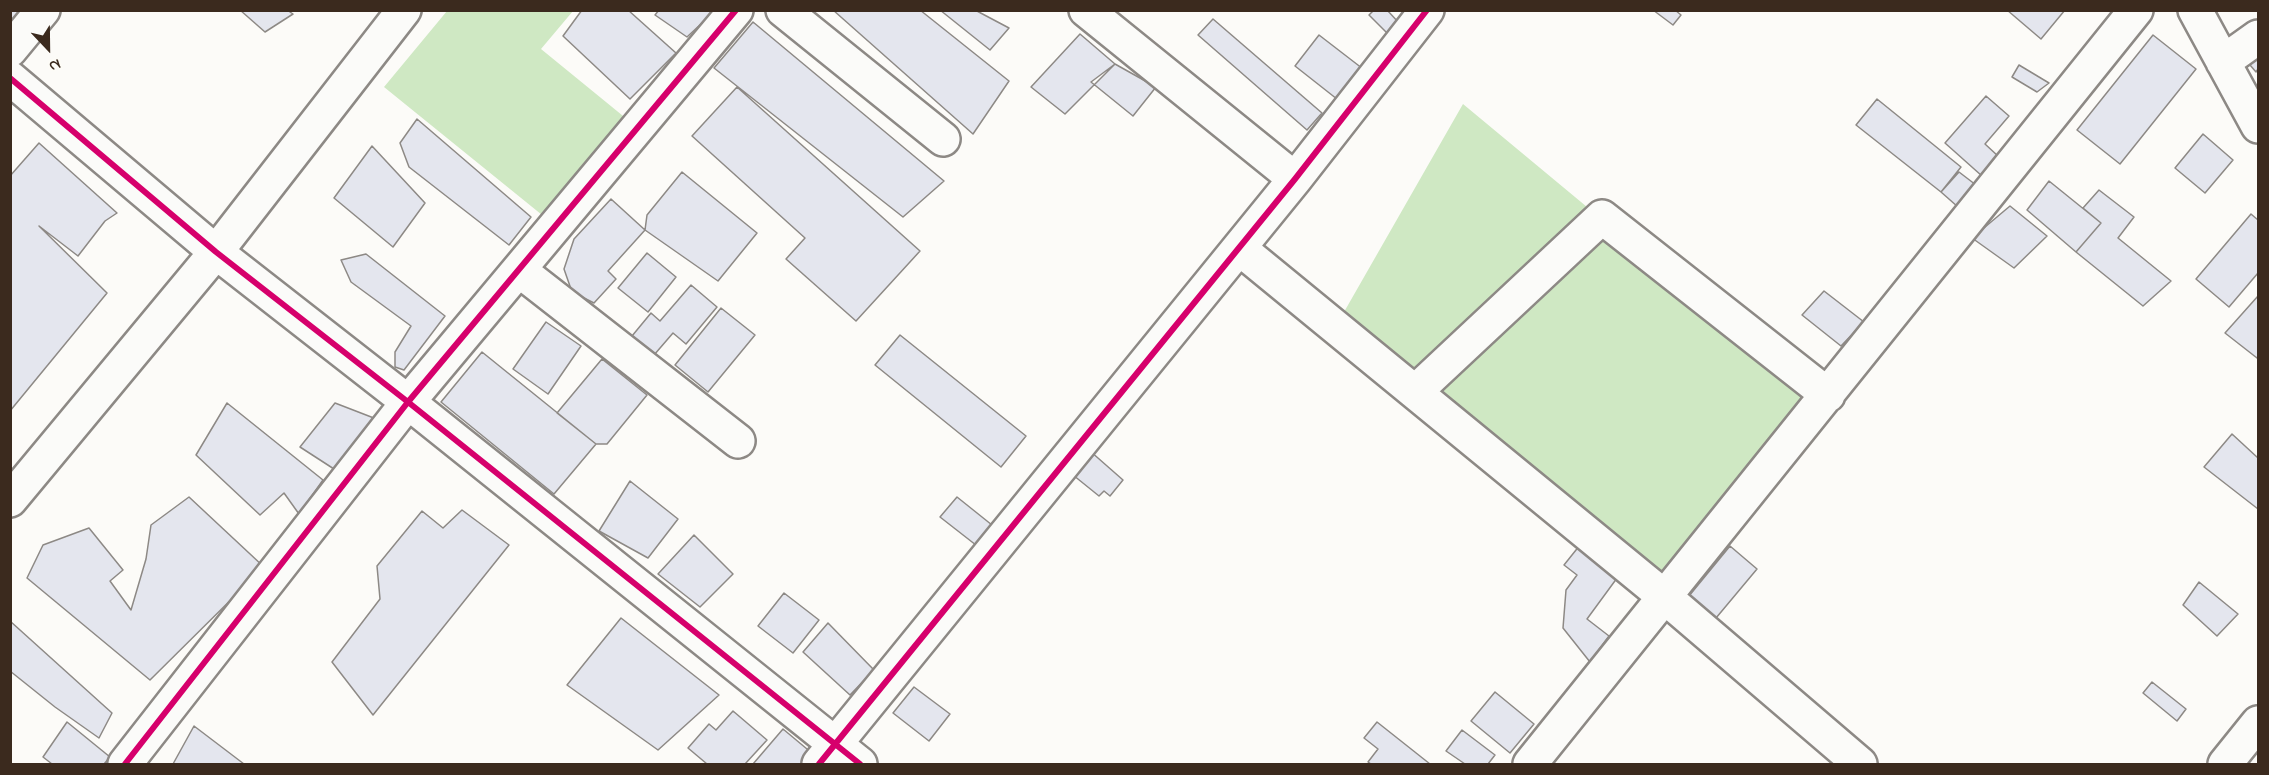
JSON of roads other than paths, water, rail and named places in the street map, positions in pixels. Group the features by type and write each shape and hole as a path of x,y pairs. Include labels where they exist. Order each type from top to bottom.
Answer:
{"street":[{"path":"10,50 43,10"},
{"path":"10,500 216,252 404,10"},
{"path":"125,765 408,402 736,10"},
{"path":"783,10 943,139"},
{"path":"1086,10 1295,179"},
{"path":"827,754 1295,179 1427,10"},
{"path":"1530,765 2136,10"},
{"path":"2194,10 2259,126"},
{"path":"2223,62 2259,37"},
{"path":"10,78 216,252 408,402 827,754 860,765"},
{"path":"1415,392 1602,217 1828,395"},
{"path":"1239,248 1666,598 1860,765"},
{"path":"519,270 738,441"},
{"path":"2225,765 2259,723"}]}
